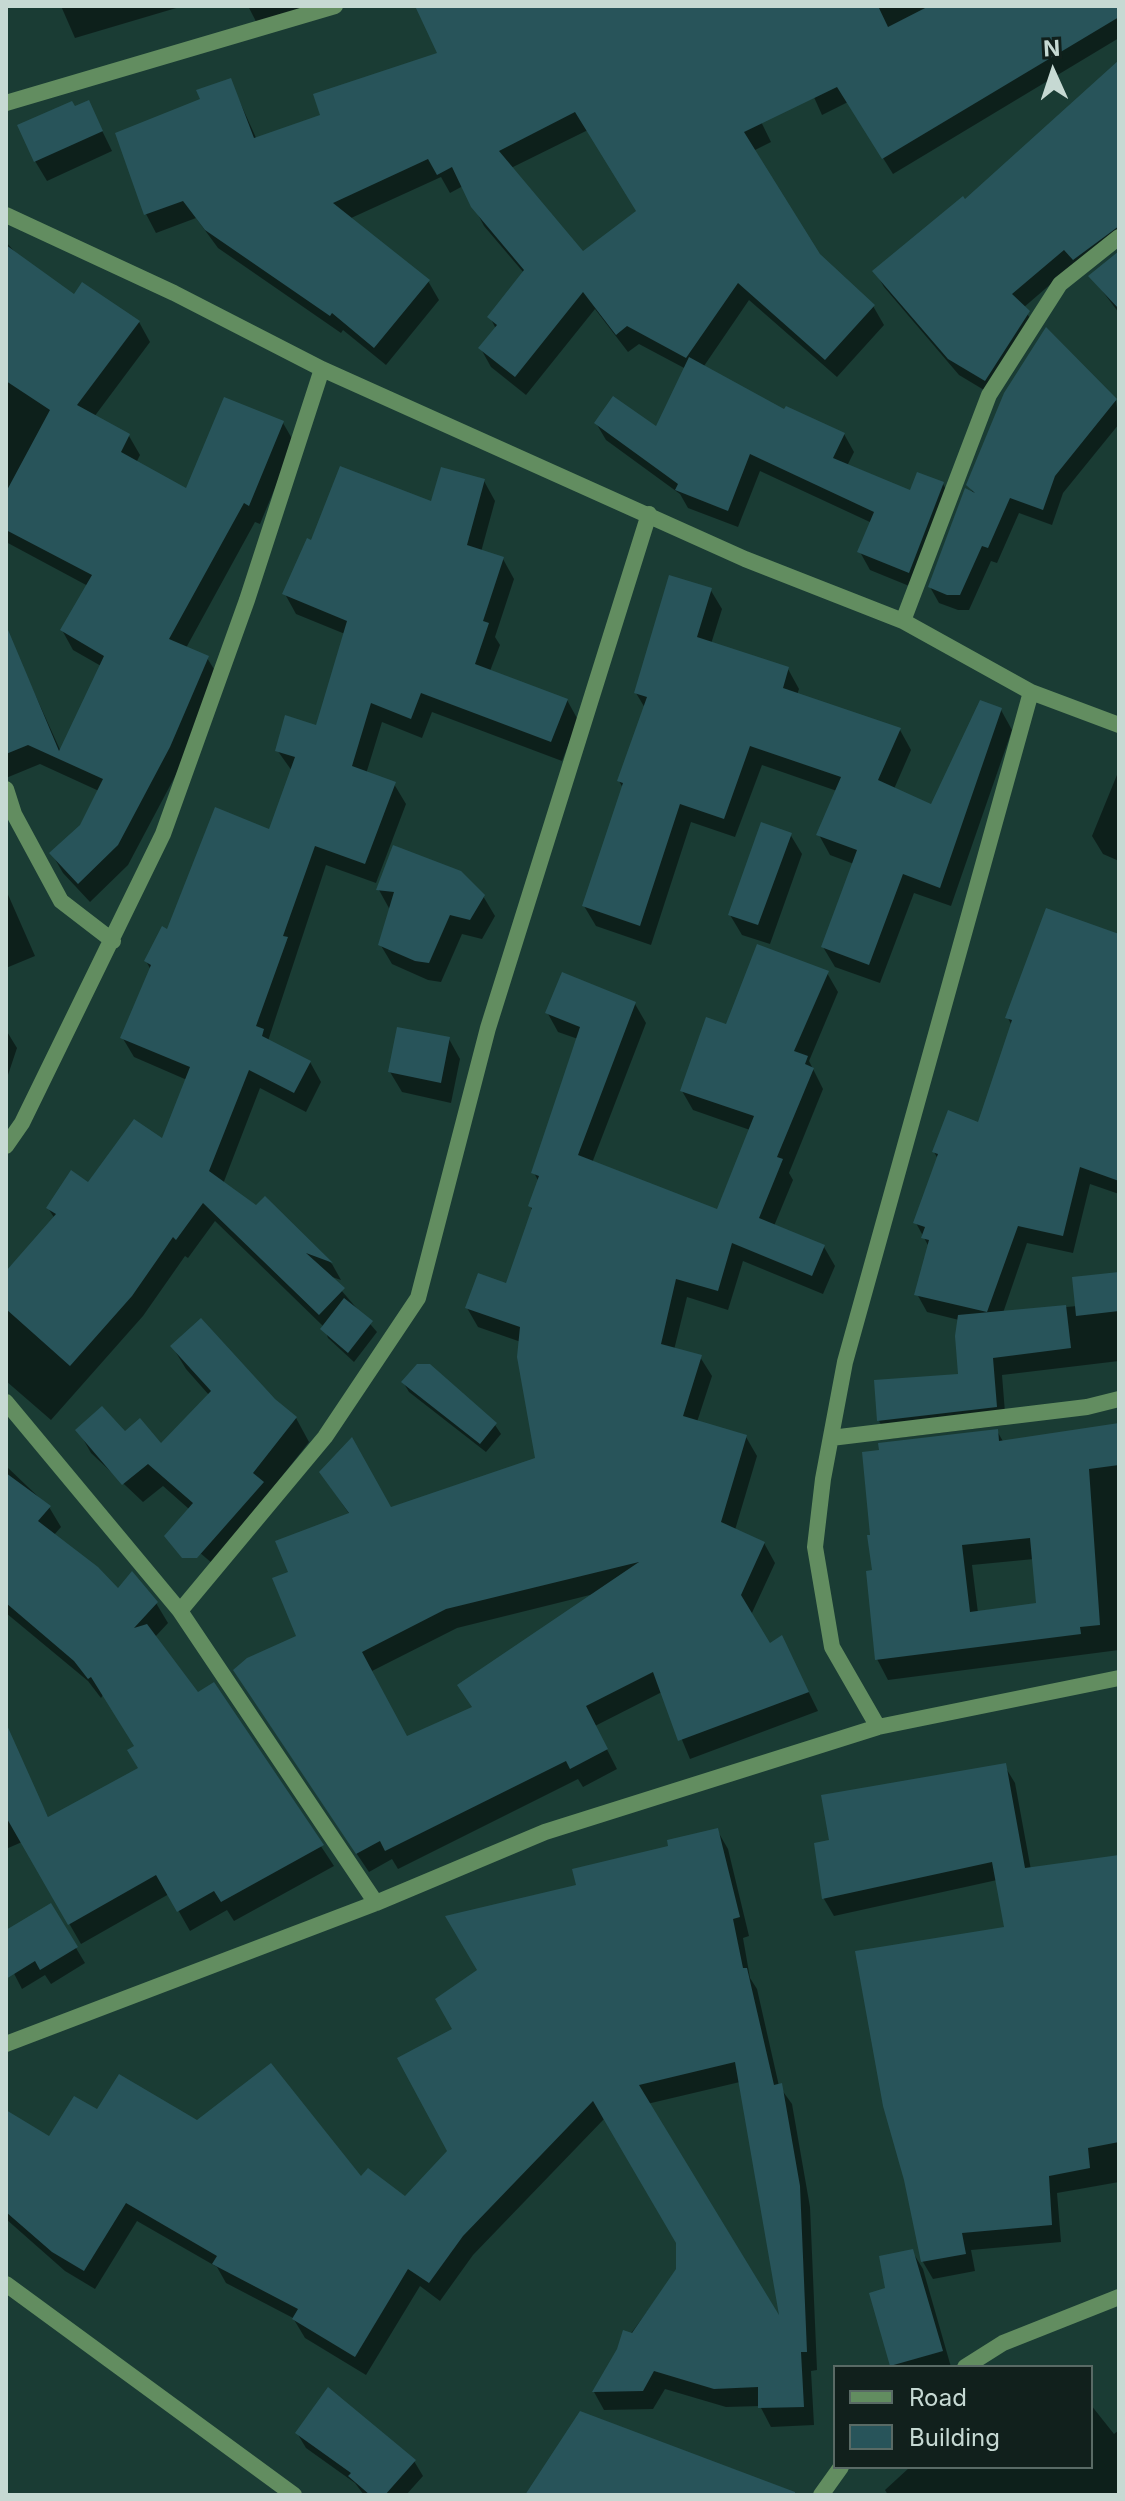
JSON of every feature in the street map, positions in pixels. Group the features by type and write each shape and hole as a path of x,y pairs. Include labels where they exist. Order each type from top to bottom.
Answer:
{"street":[{"path":"6,103 335,6"},
{"path":"6,215 174,293 322,369 745,559 903,621 1031,692 1119,725"},
{"path":"903,621 989,395 1060,284 1119,237"},
{"path":"6,1146 22,1123 163,834 247,600 322,369"},
{"path":"180,1611 325,1437 418,1298 488,1028 649,514"},
{"path":"878,1727 832,1647 815,1547 831,1438 845,1362 1031,692"},
{"path":"6,789 10,816 61,901 113,941"},
{"path":"831,1438 1087,1407 1119,1399"},
{"path":"6,1402 180,1611 376,1903"},
{"path":"6,2044 376,1903 545,1832 878,1727 1119,1678"},
{"path":"6,2284 294,2495"},
{"path":"968,2365 1003,2343 1119,2297"},
{"path":"821,2495 840,2469"}],"building":[{"path":"415,6 878,6 888,27 929,6 1119,6 1119,17 882,159 837,87 744,132 820,254 875,305 825,360 738,283 686,358 627,326 616,335 583,292 515,377 478,348 497,325 487,317 524,270 471,207 452,167 437,175 428,159 333,203 430,280 374,348 332,313 330,316 205,230 183,201 144,215 115,133 200,99 196,90 231,78 254,138 320,115 313,94 437,53","holes":["575,112 636,211 583,251 499,151"]},
{"path":"1119,60 1119,226 1073,260 1064,250 1012,294 1030,311 985,381 948,359 872,271 963,196 965,199"},
{"path":"89,100 103,131 34,162 17,125 72,101 75,106"},
{"path":"6,245 74,294 82,282 140,321 77,405 130,434 121,452 186,488 224,397 284,421 249,506 244,503 169,639 209,656 170,747 118,845 78,884 49,853 80,825 103,779 28,745 6,754 6,625 59,751 104,656 60,630 92,575 6,530 6,492 50,410 6,381"},
{"path":"1119,251 1119,309 1088,276"},
{"path":"1046,327 1117,399 1055,476 1043,510 1010,498 988,548 982,546 960,595 947,595 928,587 965,488 975,493 966,485 1004,393"},
{"path":"689,357 784,409 786,406 845,433 833,458 910,490 917,472 944,482 909,573 857,552 874,512 750,454 728,511 675,490 678,484 594,423 613,396 656,426"},
{"path":"340,466 431,501 441,467 485,479 467,545 504,557 483,621 489,623 475,664 568,699 551,742 421,693 411,719 371,703 352,766 396,782 365,864 315,846 283,936 288,937 256,1026 264,1029 262,1036 311,1061 294,1093 249,1070 209,1171 256,1205 265,1196 333,1263 306,1253 345,1288 319,1315 203,1203 176,1240 173,1237 132,1296 70,1366 6,1309 6,1271 56,1214 46,1208 71,1170 88,1182 134,1119 162,1138 190,1067 120,1038 151,965 144,961 162,926 167,929 215,807 269,829 295,757 275,751 285,715 316,725 347,621 282,594 307,538 311,540"},
{"path":"669,575 712,588 697,637 789,667 783,688 901,728 878,780 931,804 980,700 1002,708 940,888 903,874 869,965 821,947 857,850 816,835 841,777 750,746 724,819 680,804 640,926 582,906 623,783 617,781 647,697 634,693"},
{"path":"761,822 792,833 758,925 728,915"},
{"path":"393,845 461,871 485,895 470,920 450,915 429,963 415,961 378,945 394,892 376,890"},
{"path":"1046,908 1119,934 1119,1181 1080,1167 1063,1236 1018,1226 987,1312 914,1295 929,1240 921,1238 925,1227 913,1223 938,1154 932,1152 948,1110 978,1122 1012,1020 1005,1018"},
{"path":"757,944 829,971 794,1051 808,1056 805,1064 814,1068 777,1157 783,1159 759,1218 825,1245 812,1276 732,1243 718,1291 676,1279 661,1344 702,1355 683,1416 747,1435 721,1522 765,1542 741,1595 770,1643 782,1635 809,1692 678,1741 653,1672 586,1706 608,1749 570,1769 566,1761 385,1851 380,1841 356,1854 233,1670 247,1658 296,1636 272,1578 288,1572 275,1541 349,1513 319,1472 352,1437 391,1507 535,1458 517,1357 520,1327 465,1308 478,1273 506,1283 532,1208 528,1206 539,1176 531,1173 580,1027 545,1013 562,972 636,1002 578,1155 717,1209 754,1116 680,1091 706,1017 726,1024","holes":["639,1562 457,1685 472,1707 407,1736 362,1652 446,1609"]},
{"path":"397,1027 450,1037 441,1083 388,1072"},
{"path":"1119,1272 1119,1311 1076,1316 1072,1277"},
{"path":"344,1298 373,1321 348,1353 320,1329"},
{"path":"1066,1305 1071,1348 993,1358 997,1407 877,1421 874,1380 958,1374 955,1336 958,1315"},
{"path":"201,1318 275,1399 297,1417 253,1473 264,1482 197,1558 182,1558 164,1536 193,1503 148,1464 122,1485 75,1430 102,1406 125,1431 140,1418 161,1443 211,1391 170,1346"},
{"path":"417,1364 430,1364 497,1423 480,1444 401,1382"},
{"path":"1119,1423 1119,1465 1089,1469 1100,1625 1080,1627 1081,1634 875,1660 866,1571 872,1570 862,1452 879,1450 878,1443 998,1429 999,1441","holes":["1030,1538 1036,1603 970,1612 962,1545"]},
{"path":"6,1473 51,1506 38,1521 98,1567 118,1588 132,1571 158,1602 134,1628 147,1624 198,1692 214,1682 324,1845 221,1902 214,1891 177,1912 156,1875 68,1925 6,1817 6,1723 48,1817 138,1768 127,1750 134,1746 91,1677 88,1679 74,1661 6,1603"},
{"path":"1006,1763 1025,1868 1119,1855 1119,2142 1088,2148 1090,2168 1049,2176 1052,2225 962,2233 966,2254 921,2262 904,2180 883,2106 855,1951 1004,1927 992,1862 822,1899 814,1843 829,1840 821,1795"},
{"path":"718,1828 740,1917 733,1919 743,1968 747,1968 774,2085 782,2083 800,2186 807,2352 801,2352 804,2407 758,2408 758,2387 714,2389 654,2371 643,2391 592,2392 617,2349 623,2330 632,2333 676,2269 676,2243 593,2101 463,2236 429,2283 408,2269 355,2357 292,2319 298,2309 212,2264 217,2256 126,2203 84,2271 52,2252 6,2212 6,2110 49,2136 74,2096 97,2109 119,2074 197,2120 271,2063 361,2176 368,2168 405,2196 447,2151 397,2058 452,2029 435,1999 477,1970 445,1916 576,1885 572,1869 668,1846 667,1840","holes":["735,2062 779,2315 639,2085"]},
{"path":"51,1903 78,1947 40,1970 35,1961 6,1979 6,1930"},
{"path":"913,2249 943,2351 890,2365 869,2293 885,2288 879,2256"},
{"path":"328,2387 416,2460 385,2495 370,2495 348,2476 351,2473 295,2433"},
{"path":"580,2411 795,2492 795,2495 525,2495"}]}
